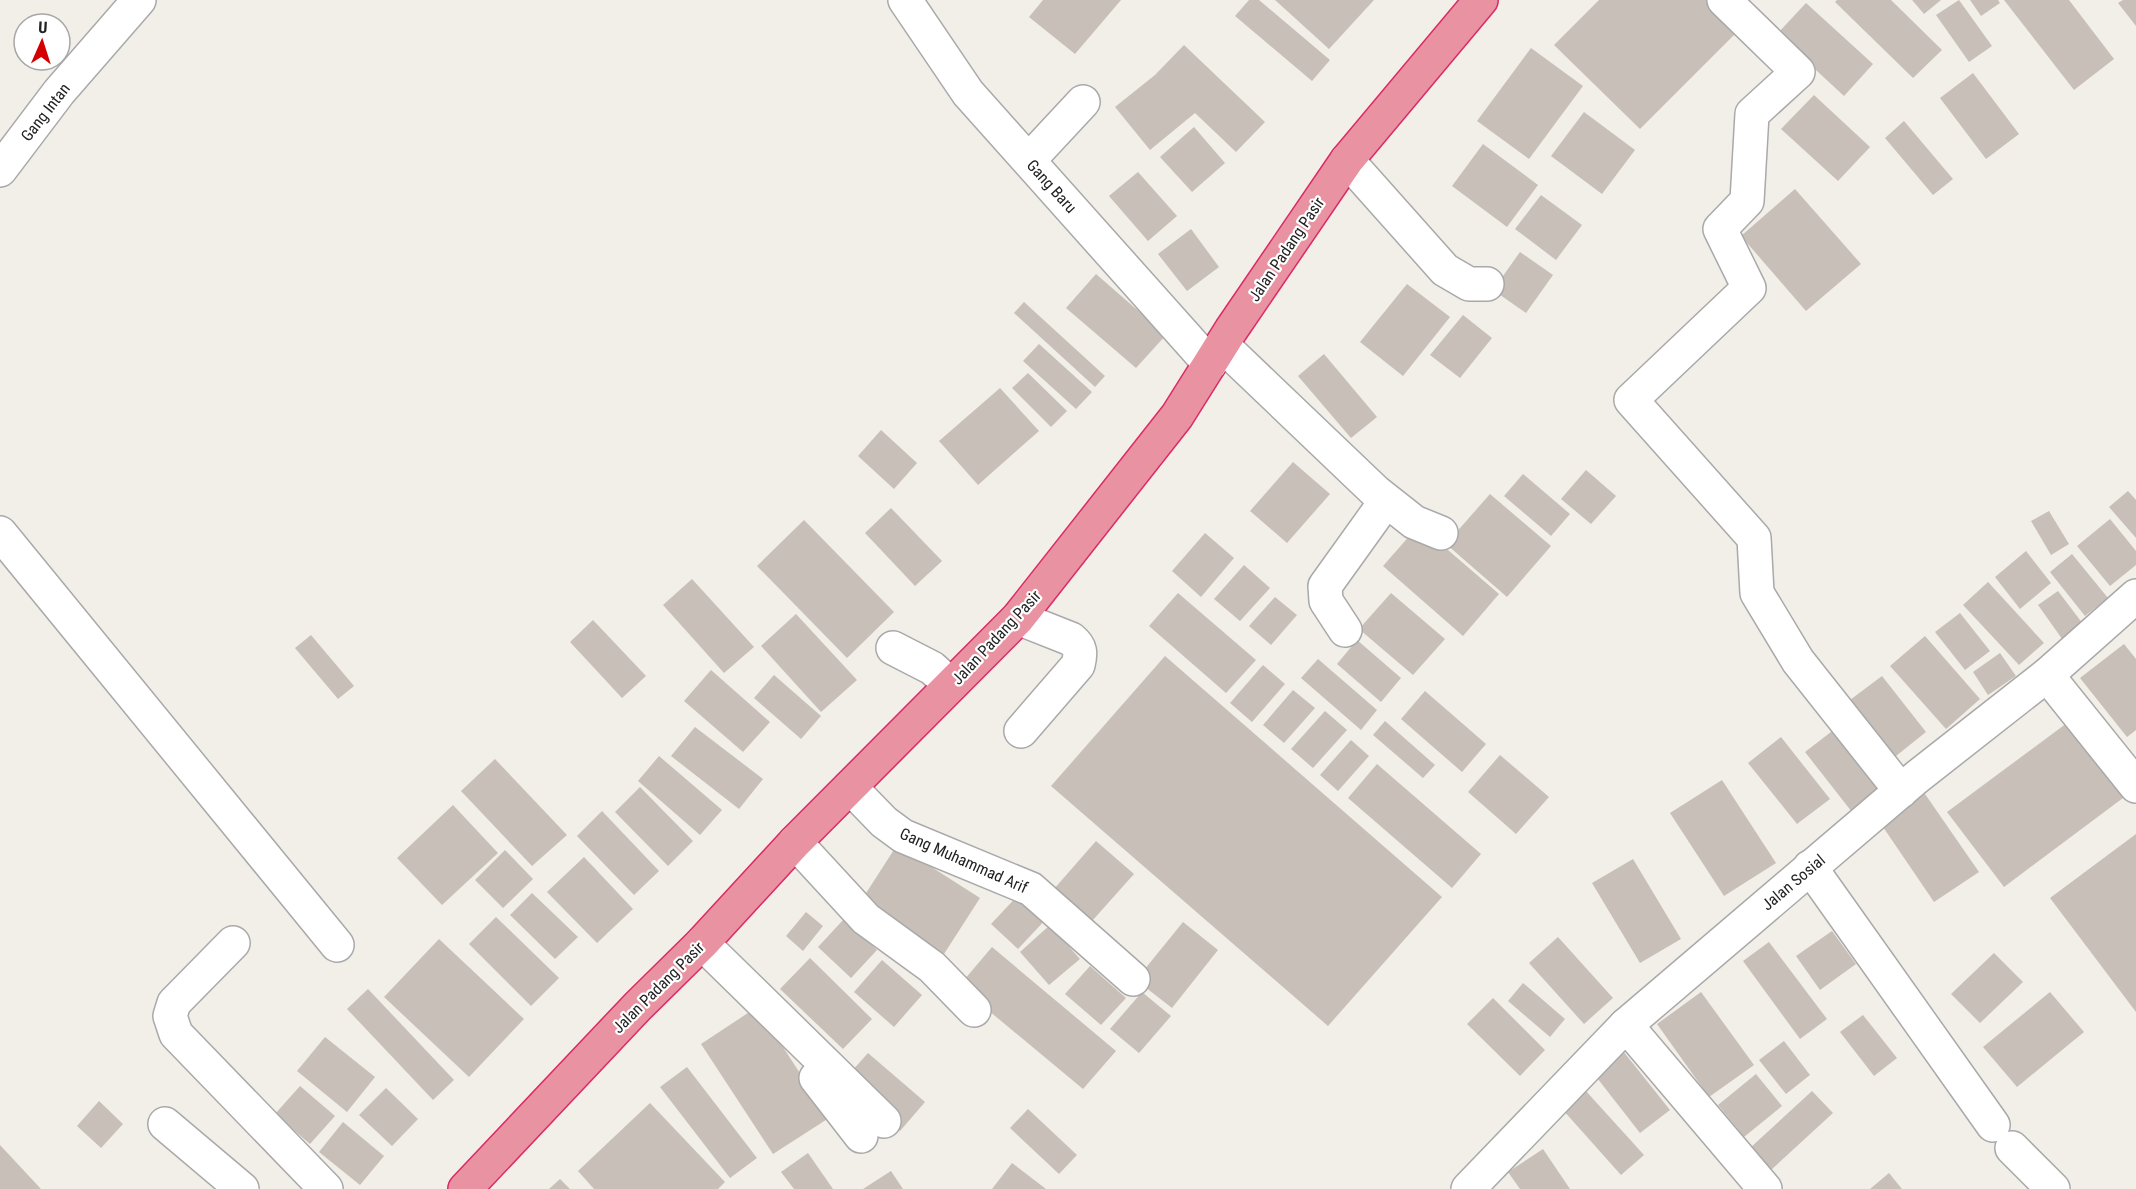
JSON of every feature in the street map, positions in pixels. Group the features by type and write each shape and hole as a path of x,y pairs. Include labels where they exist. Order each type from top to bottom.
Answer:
{"highway":[{"name":"Jalan Padang Pasir","path":"465,1189 638,1006 702,943 795,842 1018,618 1177,416 1216,354 1347,160 1481,0"}],"street":[{"name":"Gang Intan","path":"0,170 60,92 139,0"},
{"name":"Gang Baru","path":"904,0 968,93 1029,160 1216,354 1386,501 1414,522 1441,532"},
{"path":"1724,0 1798,72 1752,114 1747,201 1720,229 1749,288 1631,400 1754,538 1757,593 1798,661 1901,791"},
{"path":"1029,160 1083,102"},
{"path":"1347,160 1445,270 1469,284 1487,284"},
{"path":"1345,630 1326,601 1325,586 1386,501"},
{"path":"0,533 337,945"},
{"name":"Jalan Sosial","path":"1468,1189 1626,1025 1901,791 2047,675 2136,596"},
{"path":"1018,618 1071,639 1078,645 1081,654 1078,665 1021,731"},
{"path":"893,648 932,668 951,685"},
{"path":"2047,675 2136,786"},
{"name":"Gang Muhammad Arif","path":"850,787 884,822 903,836 1031,889 1133,979"},
{"path":"795,842 851,905 932,967 974,1010"},
{"path":"1810,867 2003,1137 2053,1189"},
{"path":"233,943 174,1003 170,1016 176,1034 326,1189"},
{"path":"702,943 828,1066 815,1079 873,1129"},
{"path":"1626,1025 1766,1189"},
{"path":"165,1124 242,1189"}],"building":[{"path":"1043,0 1121,0 1075,54 1029,17"},
{"path":"1249,0 1259,0 1330,60 1312,81 1235,16"},
{"path":"1275,0 1374,0 1329,49"},
{"path":"1599,0 1711,0 1740,29 1640,129 1554,45"},
{"path":"1837,0 1891,0 1942,50 1913,78 1835,2"},
{"path":"1912,0 1941,0 1924,14"},
{"path":"1959,0 1992,46 1969,62 1936,15"},
{"path":"1970,0 1998,0 2000,3 1981,16"},
{"path":"2004,0 2069,0 2114,59 2074,90"},
{"path":"2123,0 2136,0 2136,26 2118,3"},
{"path":"1806,3 1873,64 1844,96 1777,34"},
{"path":"1184,45 1265,122 1236,152 1195,113 1150,150 1115,107 1155,75"},
{"path":"1531,48 1583,86 1529,159 1477,121"},
{"path":"1973,73 2019,134 1986,159 1940,98"},
{"path":"1814,95 1870,147 1838,181 1781,129"},
{"path":"1584,112 1635,150 1602,194 1551,156"},
{"path":"1904,121 1953,179 1933,195 1885,138"},
{"path":"1194,127 1225,163 1192,192 1160,157"},
{"path":"1483,144 1538,185 1507,227 1452,186"},
{"path":"1138,172 1177,216 1148,241 1109,196"},
{"path":"1795,189 1861,264 1806,311 1741,236"},
{"path":"1541,195 1582,225 1556,260 1515,229"},
{"path":"1191,229 1219,267 1187,291 1158,254"},
{"path":"1520,252 1553,275 1526,313 1493,290"},
{"path":"1096,274 1166,335 1136,368 1066,308"},
{"path":"1407,284 1450,317 1403,376 1360,342"},
{"path":"1024,302 1105,376 1095,387 1014,313"},
{"path":"1463,315 1492,338 1460,378 1430,355"},
{"path":"1039,344 1092,392 1076,409 1023,361"},
{"path":"1324,354 1377,417 1351,438 1298,376"},
{"path":"1028,373 1067,411 1051,427 1012,388"},
{"path":"1000,388 1039,431 978,485 939,441"},
{"path":"881,430 917,463 894,489 858,456"},
{"path":"1293,462 1330,494 1287,543 1250,511"},
{"path":"1586,470 1616,496 1591,524 1561,499"},
{"path":"1523,474 1570,514 1551,536 1504,496"},
{"path":"2128,491 2136,500 2136,538 2109,507"},
{"path":"1490,494 1551,546 1507,597 1446,544"},
{"path":"891,508 942,561 915,586 865,533"},
{"path":"2049,511 2069,544 2051,555 2031,521"},
{"path":"2110,519 2136,551 2136,565 2110,586 2077,546"},
{"path":"804,520 894,612 847,658 757,566"},
{"path":"1419,525 1499,594 1463,636 1383,566"},
{"path":"1205,533 1234,558 1201,597 1172,571"},
{"path":"2026,551 2051,583 2020,609 1995,577"},
{"path":"2072,554 2108,598 2085,616 2050,572"},
{"path":"1244,565 1270,588 1240,621 1214,599"},
{"path":"692,579 754,647 724,673 663,605"},
{"path":"1988,582 2044,643 2019,665 1963,605"},
{"path":"2058,591 2086,628 2065,643 2038,605"},
{"path":"1178,593 1256,660 1226,693 1149,626"},
{"path":"1391,593 1445,639 1413,675 1359,629"},
{"path":"1275,597 1297,615 1271,645 1249,626"},
{"path":"1960,613 1990,651 1965,670 1935,632"},
{"path":"796,614 857,680 821,712 761,646"},
{"path":"593,620 646,676 622,698 570,642"},
{"path":"311,635 354,686 338,699 295,648"},
{"path":"1925,636 1980,699 1946,729 1890,666"},
{"path":"1357,640 1401,678 1381,702 1337,664"},
{"path":"2124,644 2136,659 2136,730 2127,737 2080,678"},
{"path":"2000,653 2016,676 1988,695 1973,672"},
{"path":"1165,656 1442,897 1328,1026 1051,786"},
{"path":"1318,659 1377,710 1361,730 1301,678"},
{"path":"1263,665 1285,684 1252,722 1230,703"},
{"path":"711,670 770,722 743,752 684,701"},
{"path":"774,675 821,716 801,739 754,698"},
{"path":"1882,676 1926,732 1891,760 1846,703"},
{"path":"1293,690 1315,708 1284,743 1263,725"},
{"path":"1425,691 1486,744 1462,772 1401,719"},
{"path":"1325,711 1347,730 1313,768 1291,749"},
{"path":"2071,720 2127,795 2004,887 1947,812"},
{"path":"1385,721 1435,765 1423,778 1373,735"},
{"path":"1840,725 1887,784 1852,812 1805,752"},
{"path":"695,727 763,779 739,809 671,756"},
{"path":"1781,737 1830,799 1797,824 1748,763"},
{"path":"1351,740 1369,756 1338,791 1320,775"},
{"path":"1500,755 1549,797 1516,834 1468,792"},
{"path":"659,756 722,810 700,835 638,781"},
{"path":"495,759 567,835 532,866 461,791"},
{"path":"1377,764 1481,854 1452,888 1348,798"},
{"path":"1722,780 1776,863 1724,896 1670,813"},
{"path":"640,787 693,841 668,866 615,812"},
{"path":"1925,794 1979,872 1934,902 1881,824"},
{"path":"453,805 498,853 442,905 397,858"},
{"path":"602,811 659,871 634,895 577,836"},
{"path":"2136,834 2136,1012 2050,898"},
{"path":"1096,841 1134,874 1084,930 1047,897"},
{"path":"897,845 980,898 944,954 861,901"},
{"path":"505,850 533,879 503,908 475,880"},
{"path":"584,857 633,909 597,943 547,892"},
{"path":"1633,859 1681,939 1640,963 1592,883"},
{"path":"1021,892 1048,917 1018,949 991,924"},
{"path":"532,893 578,937 555,959 510,915"},
{"path":"806,912 823,926 803,951 786,936"},
{"path":"496,917 559,978 531,1006 469,944"},
{"path":"844,919 877,950 851,978 818,947"},
{"path":"1183,922 1218,950 1172,1008 1136,980"},
{"path":"1050,925 1080,959 1049,985 1020,952"},
{"path":"1832,931 1856,964 1820,990 1796,956"},
{"path":"1558,937 1613,998 1584,1024 1529,963"},
{"path":"439,939 524,1019 469,1077 384,997"},
{"path":"1769,942 1827,1019 1800,1039 1743,961"},
{"path":"992,947 1116,1051 1083,1089 959,986"},
{"path":"1994,953 2023,982 1980,1023 1951,994"},
{"path":"810,958 872,1019 843,1049 780,989"},
{"path":"882,960 922,995 894,1027 854,992"},
{"path":"1090,966 1126,998 1101,1025 1065,994"},
{"path":"1523,983 1565,1019 1550,1037 1508,1001"},
{"path":"368,989 454,1080 433,1100 347,1009"},
{"path":"1142,992 1171,1016 1139,1053 1110,1029"},
{"path":"1701,992 1754,1065 1709,1097 1657,1024"},
{"path":"2050,992 2084,1032 2017,1087 1983,1047"},
{"path":"1493,998 1545,1050 1520,1076 1467,1024"},
{"path":"757,1007 829,1118 773,1154 701,1044"},
{"path":"1863,1015 1897,1058 1874,1076 1840,1032"},
{"path":"325,1037 375,1077 347,1112 297,1071"},
{"path":"1784,1041 1810,1075 1786,1094 1759,1060"},
{"path":"1623,1051 1670,1110 1640,1133 1594,1074"},
{"path":"868,1053 925,1102 900,1131 843,1081"},
{"path":"687,1067 757,1158 730,1178 660,1087"},
{"path":"1756,1074 1782,1106 1744,1137 1718,1105"},
{"path":"300,1086 335,1116 310,1144 275,1114"},
{"path":"386,1088 418,1119 392,1146 359,1115"},
{"path":"1585,1090 1644,1155 1621,1175 1563,1110"},
{"path":"1812,1091 1833,1113 1771,1170 1750,1148"},
{"path":"99,1101 123,1124 101,1148 77,1126"},
{"path":"650,1103 725,1182 718,1189 594,1189 578,1171"},
{"path":"1028,1109 1077,1155 1059,1174 1010,1128"},
{"path":"343,1122 384,1156 360,1185 319,1152"},
{"path":"0,1145 41,1189 0,1189"},
{"path":"1543,1149 1570,1189 1520,1189 1508,1172"},
{"path":"808,1153 833,1189 794,1189 781,1172"},
{"path":"1012,1163 1046,1189 992,1189"},
{"path":"891,1171 903,1189 863,1189"},
{"path":"1889,1173 1902,1189 1870,1189"},
{"path":"560,1179 570,1189 549,1189"}]}
